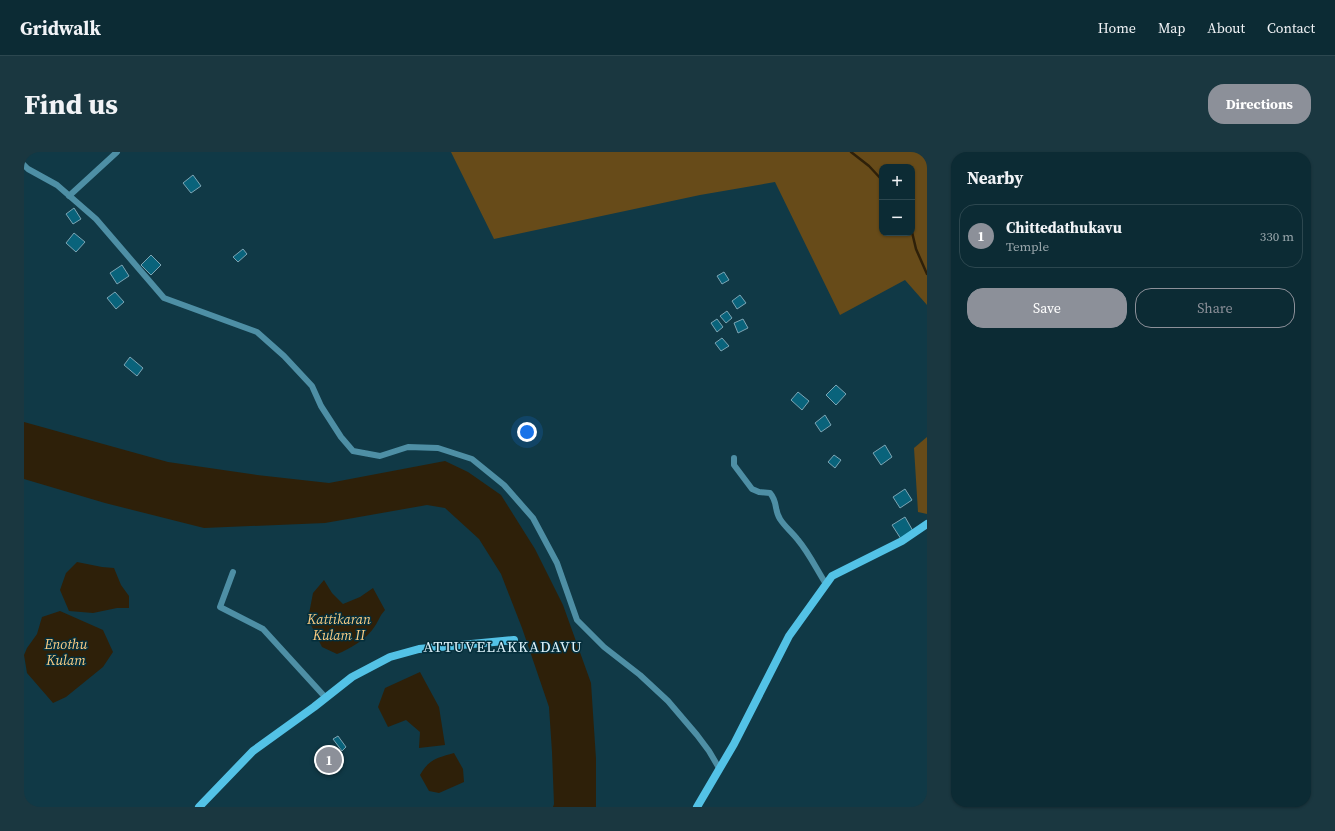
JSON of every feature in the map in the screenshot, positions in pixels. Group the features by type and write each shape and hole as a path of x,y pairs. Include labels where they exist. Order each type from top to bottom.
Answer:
{"main road":[{"path":"697,807 734,744 789,636 832,576 902,541 927,524"},
{"path":"199,807 253,752 352,677 390,657 419,649 514,640"}],"street":[{"path":"69,196 117,152"},
{"path":"24,165 28,169 57,185 96,219 164,298 257,332 284,356 312,386 321,406 341,437 353,451 380,456 408,447 438,448 472,459 504,485 533,518 557,563 577,620 604,647 640,675 668,701 697,735 719,768"},
{"path":"734,458 734,465 752,489 770,494 774,497 777,504 778,517 798,540 826,584"},
{"path":"234,572 220,607 263,629 326,698"}],"shaded area":[{"path":"451,152 927,152 927,305 905,280 840,315 775,182 700,195 494,239"},
{"path":"927,437 927,514 918,512 914,448"}],"water":[{"path":"24,422 168,462 257,475 329,483 445,461 468,472 501,495 535,549 563,605 591,683 596,759 596,807 553,807 549,707 522,628 501,574 479,539 445,508 427,505 325,523 204,528 105,503 24,479"},
{"path":"77,562 114,568 121,585 129,596 129,608 117,608 93,613 69,611 60,590 66,573"},
{"name":"Kattikaran Kulam II","path":"324,580 332,593 343,604 360,597 373,588 385,610 368,635 353,646 337,654 322,647 308,619 313,593"},
{"name":"Enothu Kulam","path":"60,611 103,630 113,652 103,667 66,697 53,703 27,673 24,655 37,634 42,617"},
{"path":"420,672 439,707 445,745 419,748 420,732 406,720 388,727 378,707 385,688"},
{"path":"454,753 463,769 464,782 439,793 429,791 420,775 423,770 430,762"}],"building":[{"path":"193,175 201,186 191,193 183,183"},
{"path":"74,208 81,219 73,224 66,214"},
{"path":"74,233 85,242 76,252 66,243"},
{"path":"243,249 247,254 238,262 233,257"},
{"path":"151,255 161,265 151,275 141,265"},
{"path":"122,265 129,276 117,284 110,273"},
{"path":"724,272 729,280 722,284 717,276"},
{"path":"115,292 124,302 116,309 107,298"},
{"path":"740,295 746,303 737,309 732,301"},
{"path":"727,311 732,318 726,323 720,316"},
{"path":"717,319 723,327 717,332 711,323"},
{"path":"743,319 748,328 738,333 734,323"},
{"path":"722,338 729,346 721,351 715,343"},
{"path":"130,357 143,368 137,376 124,365"},
{"path":"836,385 846,394 836,405 826,395"},
{"path":"798,392 809,401 802,410 791,400"},
{"path":"825,415 831,425 821,432 815,423"},
{"path":"885,445 892,457 881,465 873,453"},
{"path":"834,455 841,460 835,468 828,462"},
{"path":"905,489 912,500 900,508 893,497"},
{"path":"905,517 913,531 901,539 892,525"},
{"path":"338,736 346,747 342,751 333,739"},
{"path":"329,748 341,764 335,769 337,771 335,773 333,771 330,773 318,757"}],"waterway":[{"path":"851,152 869,166 879,177"},
{"path":"913,236 916,249 927,274"}],"place":[{"name":"Chittedathukavu","path":"329,760"}],"district":[{"name":"ATTUVELAKKADAVU","path":"503,646"}]}
